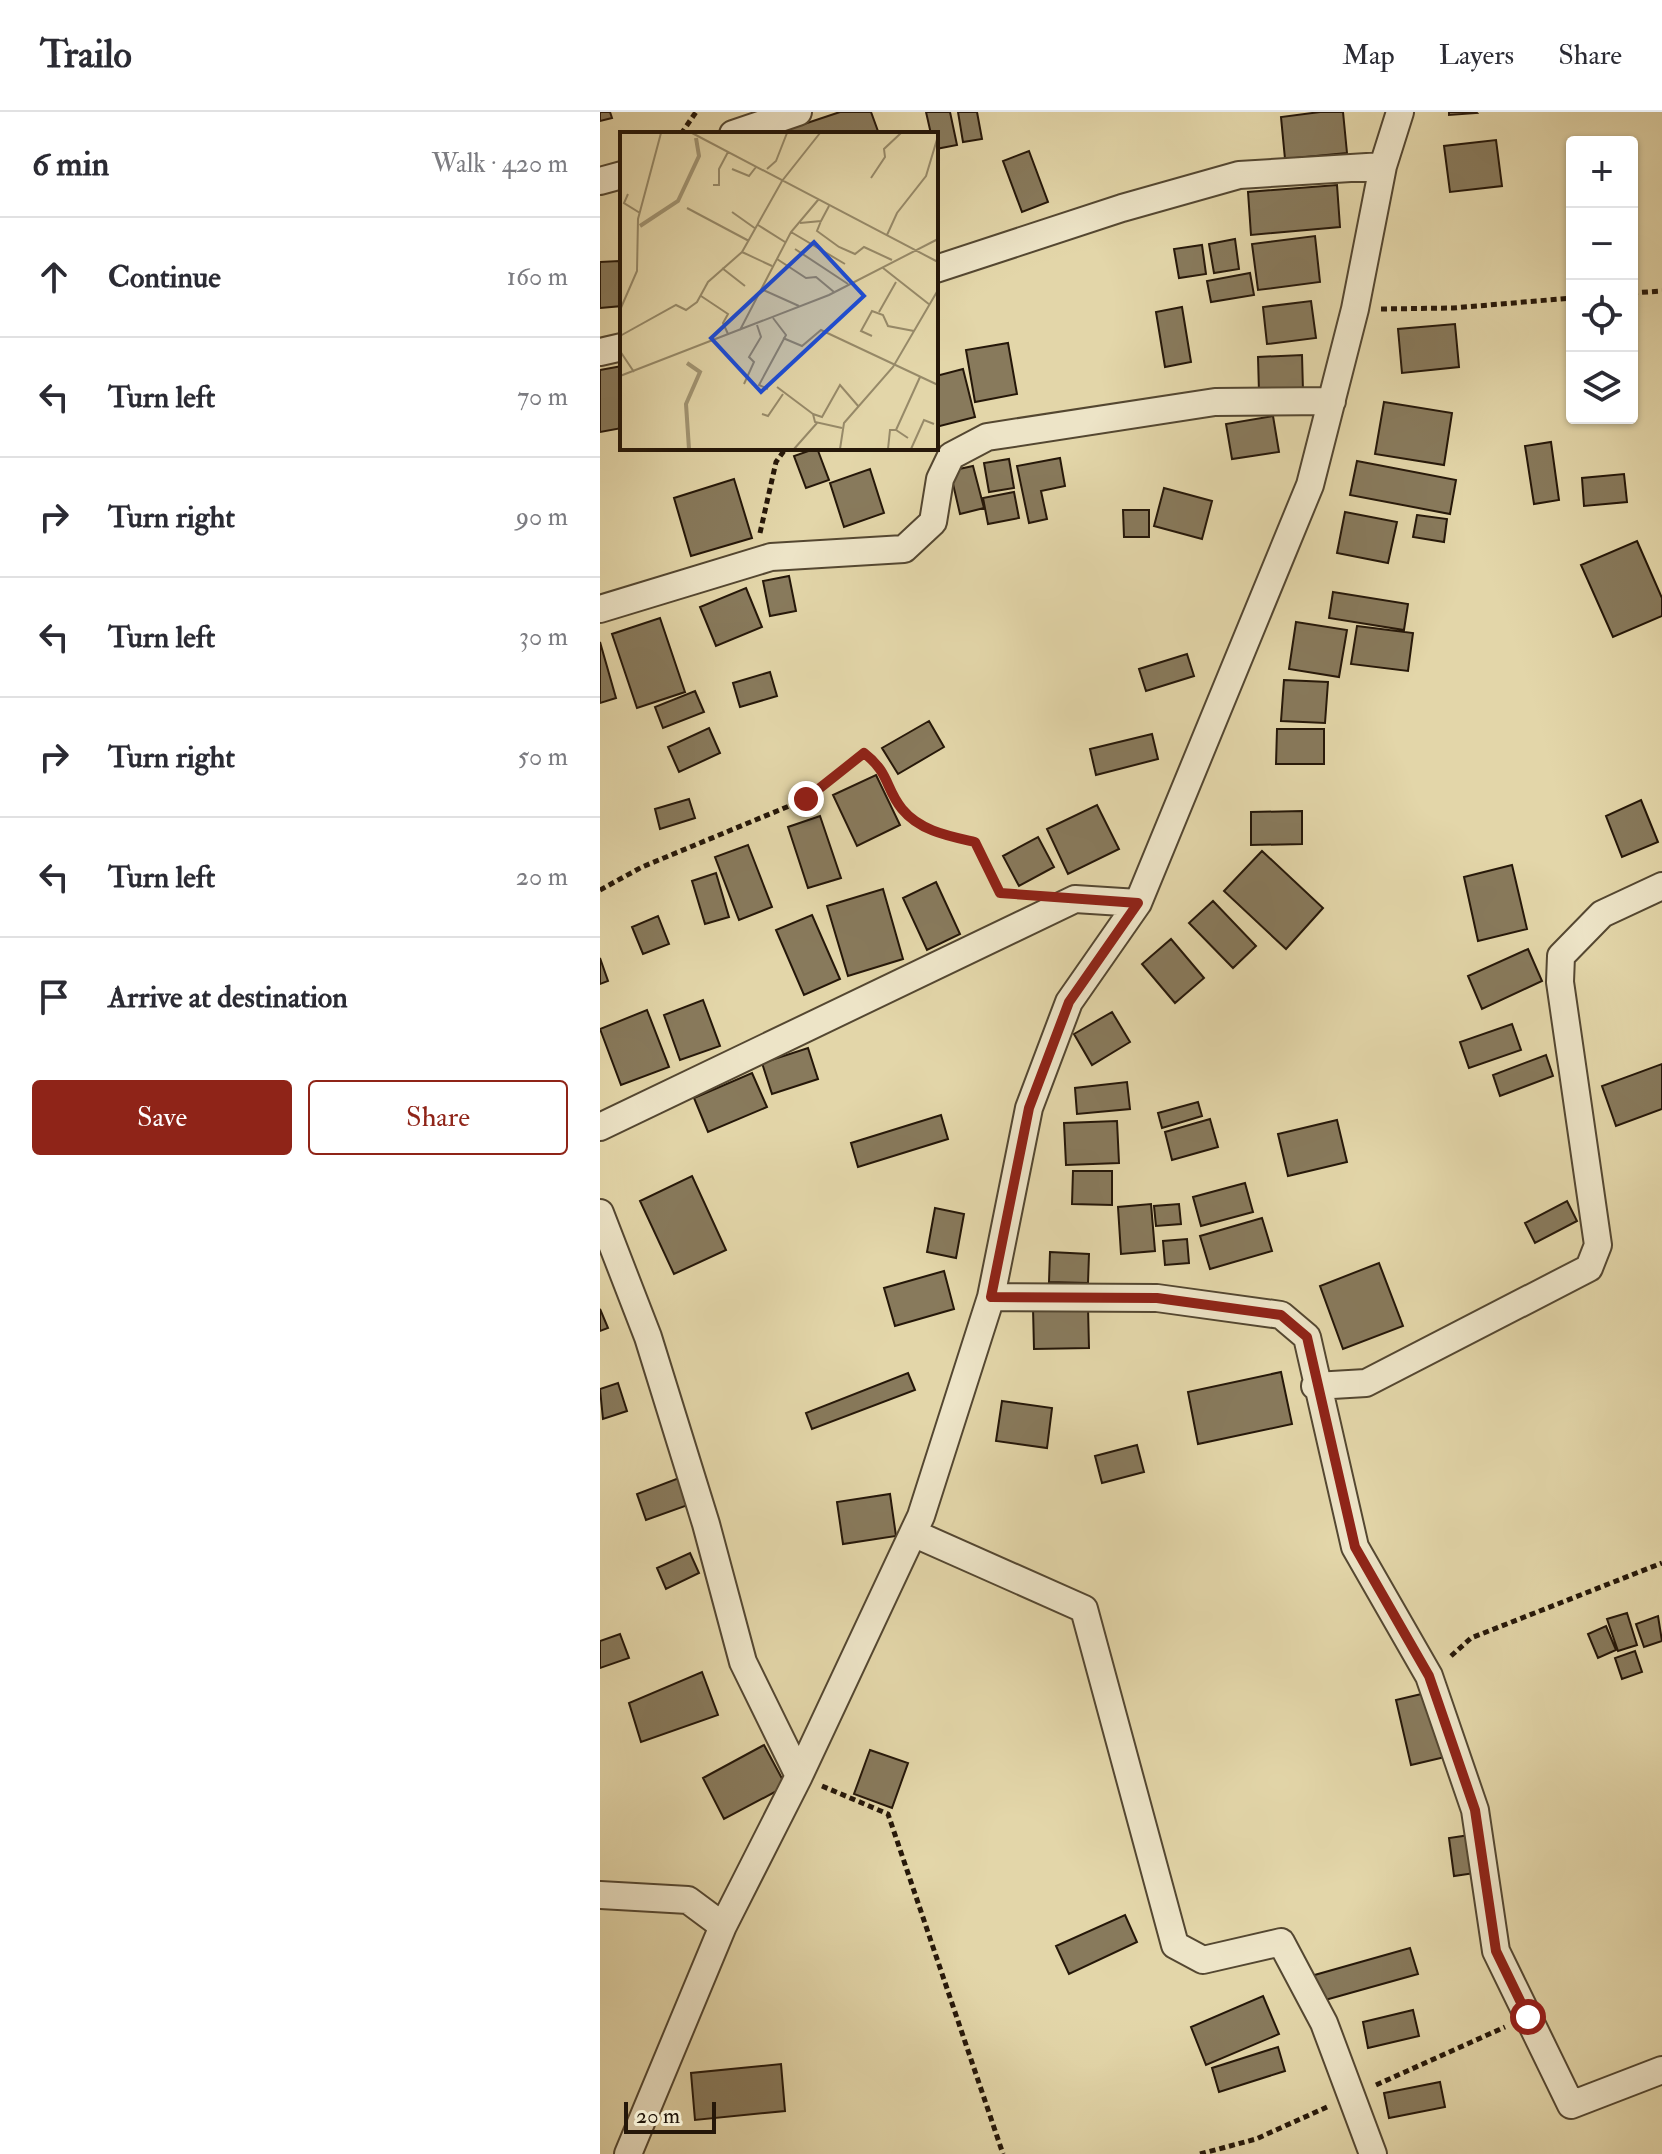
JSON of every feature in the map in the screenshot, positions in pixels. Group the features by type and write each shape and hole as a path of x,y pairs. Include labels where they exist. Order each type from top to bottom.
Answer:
{"street":[{"path":"739,132 798,112"},
{"path":"628,2154 723,1926 799,1776 913,1533 991,1297 1029,1108 1069,1002 1138,903 1310,485 1355,309 1383,166 1400,112"},
{"path":"938,268 1122,208 1239,175 1383,166"},
{"path":"600,181 620,176"},
{"path":"600,352 620,347"},
{"path":"600,609 771,557 904,549 933,522 940,479 951,456 987,437 1215,402 1332,401"},
{"path":"1315,1386 1366,1383 1589,1268 1598,1245 1560,982 1561,956 1602,914 1662,886"},
{"path":"600,1127 1075,899 1138,903"},
{"path":"600,1213 648,1337 706,1524 743,1662 799,1776"},
{"path":"991,1297 1157,1298 1281,1315 1307,1337 1315,1386 1355,1547 1429,1676 1475,1810 1496,1951 1571,2105 1662,2070"},
{"path":"913,1533 1084,1609 1175,1945 1203,1960 1281,1942 1324,2023 1373,2154"},
{"path":"600,1895 688,1900 723,1926"}],"path":[{"path":"682,132 696,112"},
{"path":"1638,293 1662,291"},
{"path":"1355,309 1453,308 1566,299"},
{"path":"755,561 776,462 785,450"},
{"path":"600,890 642,867 806,799 864,753 882,767 902,809 934,832 975,842 1000,893 1030,896"},
{"path":"1429,1676 1471,1638 1662,1563"},
{"path":"799,1776 888,1814 1003,2154"}],"building":[{"path":"600,112 610,112 612,118 600,121"},
{"path":"840,112 871,112 878,132 780,132"},
{"path":"926,112 950,112 957,145 938,149 938,132 931,132"},
{"path":"958,112 977,112 982,139 963,142"},
{"path":"1343,112 1347,153 1285,159 1281,117"},
{"path":"1449,112 1476,112 1477,113 1449,115"},
{"path":"1496,140 1502,186 1450,192 1444,146"},
{"path":"1029,151 1048,202 1022,212 1003,161"},
{"path":"1337,185 1340,227 1251,235 1248,192"},
{"path":"1315,236 1320,282 1258,290 1252,244"},
{"path":"1235,239 1239,269 1214,273 1209,244"},
{"path":"1202,245 1206,274 1179,278 1174,249"},
{"path":"619,261 620,306 600,308 600,262"},
{"path":"1250,273 1254,295 1211,302 1207,281"},
{"path":"1311,301 1316,338 1267,344 1263,307"},
{"path":"1182,307 1191,362 1165,367 1156,312"},
{"path":"1455,324 1459,367 1402,373 1398,329"},
{"path":"1008,343 1017,394 975,402 966,350"},
{"path":"1302,355 1303,391 1259,392 1258,357"},
{"path":"620,366 620,428 600,432 600,370"},
{"path":"963,369 975,417 938,426 938,375"},
{"path":"1384,402 1452,413 1444,465 1375,454"},
{"path":"1273,416 1279,452 1232,459 1226,424"},
{"path":"1551,442 1559,500 1534,504 1525,446"},
{"path":"818,450 829,480 806,488 794,456"},
{"path":"1060,458 1065,486 1041,491 1047,519 1029,523 1017,466"},
{"path":"1009,459 1014,488 989,492 984,463"},
{"path":"1357,461 1456,480 1450,514 1350,495"},
{"path":"973,466 984,508 960,514 950,471"},
{"path":"870,469 884,513 844,527 830,483"},
{"path":"1624,474 1627,502 1584,506 1582,478"},
{"path":"734,479 752,538 691,556 674,498"},
{"path":"1164,488 1212,501 1202,539 1154,526"},
{"path":"1014,492 1019,518 988,524 983,498"},
{"path":"1123,510 1149,510 1149,537 1124,537"},
{"path":"1345,512 1397,522 1388,563 1337,553"},
{"path":"1417,515 1447,519 1444,542 1413,537"},
{"path":"1637,541 1662,598 1662,616 1613,637 1581,565"},
{"path":"789,576 796,611 770,616 763,581"},
{"path":"746,588 762,627 716,646 700,607"},
{"path":"1333,592 1408,604 1404,630 1329,618"},
{"path":"660,618 685,692 637,708 612,634"},
{"path":"1296,622 1347,630 1339,677 1289,669"},
{"path":"1357,626 1413,633 1408,671 1351,664"},
{"path":"600,642 616,698 600,703"},
{"path":"1187,654 1194,676 1146,691 1139,669"},
{"path":"770,672 777,696 740,707 733,683"},
{"path":"1284,680 1328,682 1325,723 1281,721"},
{"path":"695,691 704,712 663,728 655,707"},
{"path":"929,721 944,747 898,774 882,748"},
{"path":"709,728 720,753 679,772 668,747"},
{"path":"1277,729 1324,729 1324,764 1276,764"},
{"path":"1152,734 1158,759 1096,775 1090,749"},
{"path":"876,775 900,825 857,846 833,795"},
{"path":"689,799 695,818 660,829 655,809"},
{"path":"1641,800 1658,842 1622,857 1606,816"},
{"path":"1097,805 1119,849 1068,874 1047,829"},
{"path":"1302,811 1302,844 1251,845 1251,812"},
{"path":"820,816 841,878 808,888 788,827"},
{"path":"1038,837 1054,867 1019,886 1003,856"},
{"path":"748,845 772,907 739,920 715,857"},
{"path":"1262,851 1323,908 1286,949 1224,891"},
{"path":"1512,865 1527,929 1478,941 1464,877"},
{"path":"716,873 729,917 705,924 692,881"},
{"path":"936,882 960,934 927,950 903,898"},
{"path":"883,889 903,959 848,976 827,906"},
{"path":"1213,901 1256,946 1233,968 1189,923"},
{"path":"812,915 840,979 804,995 776,930"},
{"path":"658,916 669,944 643,954 632,927"},
{"path":"1171,939 1204,978 1175,1003 1142,964"},
{"path":"1528,949 1542,981 1482,1009 1468,976"},
{"path":"600,958 608,981 600,984"},
{"path":"703,1000 720,1046 680,1060 664,1015"},
{"path":"647,1010 669,1067 621,1085 600,1029"},
{"path":"1112,1012 1130,1042 1092,1065 1074,1034"},
{"path":"1512,1024 1521,1050 1469,1068 1460,1042"},
{"path":"808,1048 818,1079 772,1094 762,1063"},
{"path":"1546,1055 1553,1076 1500,1096 1493,1075"},
{"path":"1662,1064 1662,1109 1616,1126 1602,1086"},
{"path":"752,1073 767,1107 708,1132 694,1098"},
{"path":"1127,1082 1130,1109 1077,1114 1075,1088"},
{"path":"1198,1102 1202,1116 1162,1128 1158,1113"},
{"path":"941,1115 948,1139 858,1167 851,1143"},
{"path":"1210,1119 1218,1147 1172,1160 1165,1132"},
{"path":"1337,1120 1347,1162 1288,1176 1278,1134"},
{"path":"1117,1121 1119,1163 1066,1165 1064,1123"},
{"path":"1073,1171 1112,1171 1112,1205 1072,1204"},
{"path":"692,1176 726,1250 674,1274 640,1201"},
{"path":"1245,1183 1253,1212 1201,1226 1193,1197"},
{"path":"1567,1201 1577,1221 1535,1243 1525,1223"},
{"path":"1151,1204 1155,1251 1121,1254 1118,1207"},
{"path":"1179,1204 1181,1224 1156,1226 1154,1206"},
{"path":"935,1208 964,1214 956,1258 927,1252"},
{"path":"1262,1218 1272,1251 1210,1269 1200,1236"},
{"path":"1187,1239 1189,1263 1165,1265 1163,1241"},
{"path":"1050,1252 1089,1254 1088,1283 1049,1282"},
{"path":"1379,1263 1403,1326 1343,1349 1320,1286"},
{"path":"944,1271 954,1309 895,1326 884,1288"},
{"path":"1088,1307 1089,1348 1034,1349 1033,1308"},
{"path":"600,1309 608,1328 600,1331"},
{"path":"1281,1372 1292,1424 1198,1444 1188,1392"},
{"path":"908,1373 915,1390 812,1429 806,1413"},
{"path":"618,1383 627,1411 603,1419 600,1389"},
{"path":"1002,1401 1052,1408 1047,1448 996,1441"},
{"path":"1137,1445 1144,1472 1102,1483 1095,1456"},
{"path":"679,1478 688,1505 646,1520 637,1494"},
{"path":"890,1494 896,1536 843,1544 837,1502"},
{"path":"690,1553 699,1573 666,1589 657,1568"},
{"path":"1627,1613 1637,1645 1618,1651 1607,1619"},
{"path":"1658,1616 1662,1641 1644,1647 1636,1624"},
{"path":"1606,1626 1616,1650 1598,1658 1588,1634"},
{"path":"620,1634 629,1658 600,1668 600,1641"},
{"path":"1635,1651 1642,1672 1622,1679 1615,1658"},
{"path":"702,1672 718,1715 641,1742 629,1703"},
{"path":"1430,1692 1445,1757 1411,1765 1396,1700"},
{"path":"764,1745 786,1786 724,1819 703,1778"},
{"path":"870,1750 908,1763 892,1808 854,1794"},
{"path":"1470,1835 1475,1873 1454,1876 1449,1838"},
{"path":"1125,1915 1137,1942 1069,1974 1056,1946"},
{"path":"1410,1948 1418,1974 1318,2002 1311,1976"},
{"path":"1263,1996 1279,2034 1206,2065 1191,2027"},
{"path":"1413,2010 1419,2036 1368,2048 1363,2022"},
{"path":"1278,2047 1285,2071 1219,2092 1212,2068"},
{"path":"781,2064 785,2111 695,2120 691,2073"},
{"path":"1440,2082 1445,2107 1389,2118 1384,2093"}],"route":[{"path":"806,799 864,753 882,767 902,809 934,832 975,842 1000,893 1138,903 1069,1002 1029,1108 991,1297 1157,1298 1281,1315 1307,1337 1315,1386 1355,1547 1429,1676 1475,1810 1496,1951 1528,2017"}]}
